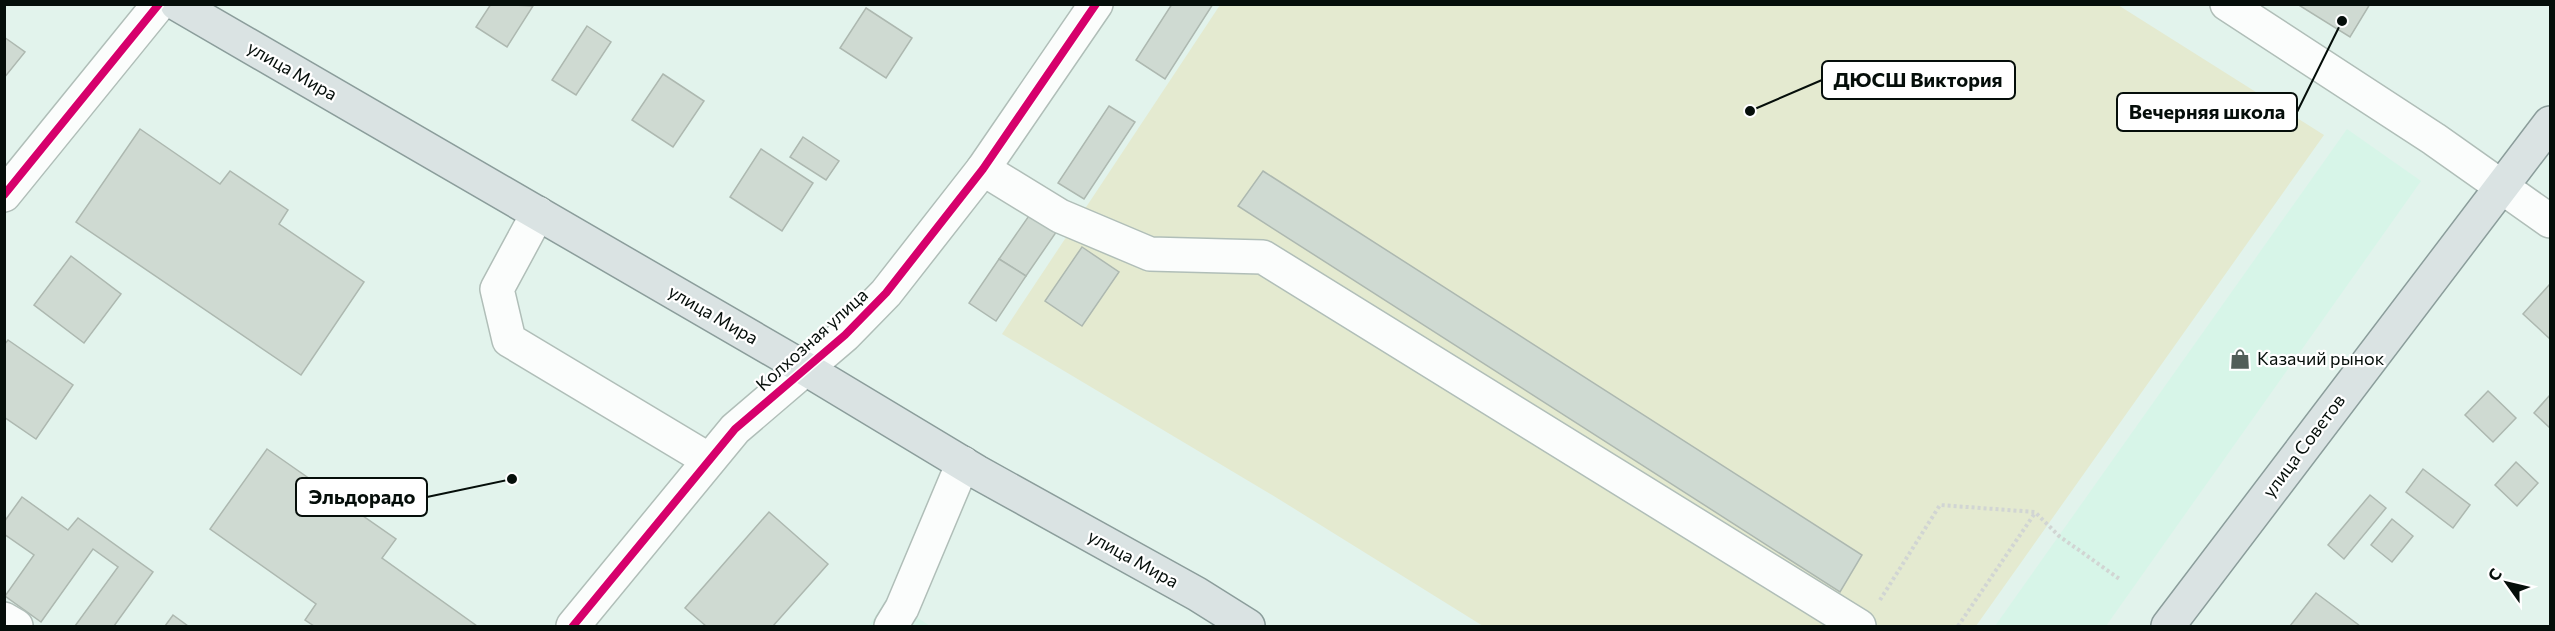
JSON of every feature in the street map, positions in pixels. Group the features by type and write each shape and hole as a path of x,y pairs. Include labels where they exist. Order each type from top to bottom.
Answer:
{"main road":[{"name":"улица Мира","path":"177,4 806,369 963,463 1197,594 1248,627"},
{"name":"улица Советов","path":"2168,627 2550,123"}],"street":[{"path":"4,195 159,4"},
{"name":"Колхозная улица","path":"573,627 735,429 845,335 886,293 983,169 1096,4"},
{"path":"2227,4 2434,139 2550,221"},
{"path":"983,169 1060,216 1150,254 1263,257 1867,616"},
{"path":"538,213 497,290 509,340 709,460"},
{"path":"891,627 902,608 963,463"},
{"path":"4,619 16,627"}],"path":[{"path":"1867,616 1940,505 2035,512 2059,536 2121,580"},
{"path":"1958,627 2035,512"}],"shaded area":[{"path":"1220,5 2118,5 2324,135 1976,626 1483,626 1277,498 1002,334"},
{"name":"Казачий рынок","path":"2347,129 2421,181 2106,626 1995,626"},
{"path":"887,598 930,626 869,626"}],"building":[{"path":"491,4 533,6 507,47 476,27"},
{"path":"1172,4 1213,4 1165,79 1136,60"},
{"path":"2297,4 2370,4 2350,37"},
{"path":"866,8 912,38 886,78 840,48"},
{"path":"587,26 611,42 576,95 552,80"},
{"path":"4,37 25,52 4,78"},
{"path":"663,74 704,101 673,147 632,120"},
{"path":"1109,106 1135,122 1084,199 1058,183"},
{"path":"140,129 220,184 230,171 288,210 279,224 364,282 301,375 76,222"},
{"path":"803,137 839,161 826,180 790,157"},
{"path":"761,149 813,183 782,231 730,197"},
{"path":"1263,171 1862,555 1840,592 1238,206"},
{"path":"1033,210 1059,228 1026,276 999,259"},
{"path":"1082,247 1119,272 1082,326 1045,301"},
{"path":"71,256 121,294 84,343 34,305"},
{"path":"999,259 1026,276 996,321 969,303"},
{"path":"2550,284 2550,339 2523,314"},
{"path":"8,340 73,385 36,439 4,417 4,345"},
{"path":"2488,391 2516,418 2493,442 2465,415"},
{"path":"2550,395 2550,428 2534,413"},
{"path":"267,449 396,539 382,558 477,626 314,626 305,620 316,604 210,529"},
{"path":"2516,462 2538,483 2517,506 2495,485"},
{"path":"2423,469 2470,505 2453,528 2406,492"},
{"path":"2370,495 2386,508 2344,559 2328,545"},
{"path":"22,497 68,530 78,518 153,572 114,626 75,626 118,567 93,549 41,622 5,596 34,555 4,534 4,522"},
{"path":"769,512 828,564 773,626 706,626 685,608"},
{"path":"2392,519 2413,536 2392,562 2371,545"},
{"path":"2316,593 2360,626 2290,626"},
{"path":"173,615 188,626 165,626"}],"cycle path":[{"path":"4,195 159,4"},
{"path":"573,626 735,429 845,335 886,293 983,169 1096,4"}],"place":[{"name":"Вечерняя школа","path":"2342,21"},
{"name":"ДЮСШ Виктория","path":"1750,111"},
{"name":"Казачий рынок","path":"2240,359"},
{"name":"Эльдорадо","path":"512,479"}]}
